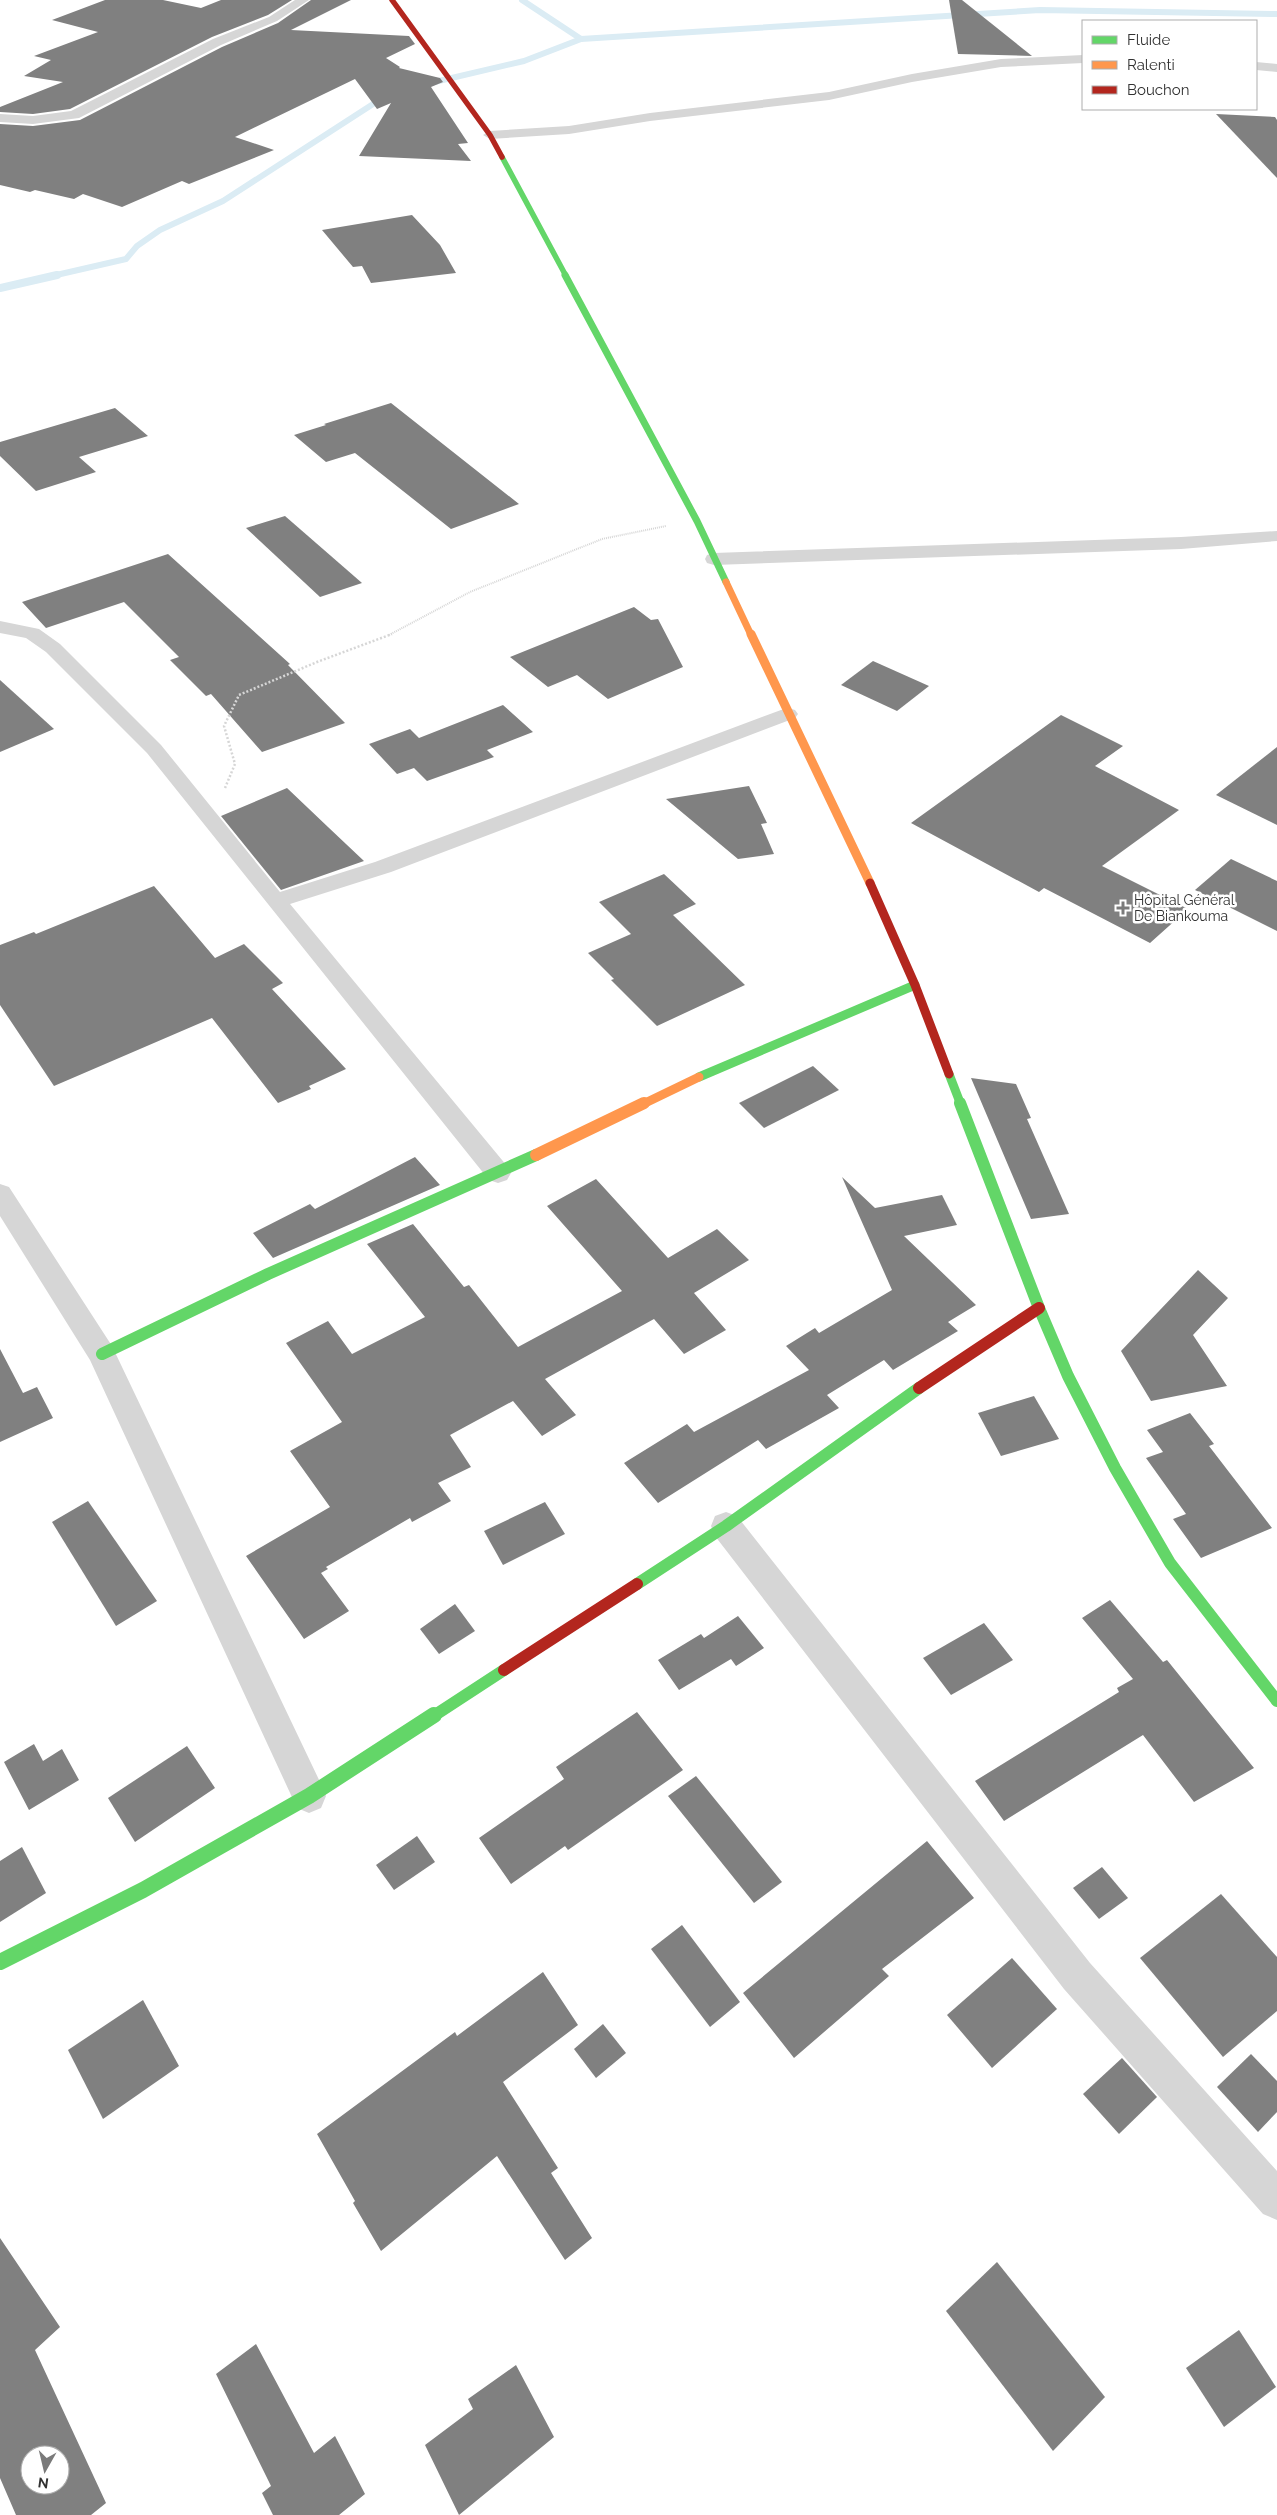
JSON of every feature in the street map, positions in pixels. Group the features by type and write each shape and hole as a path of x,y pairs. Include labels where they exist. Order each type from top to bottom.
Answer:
{"street":[{"path":"0,118 33,120 74,115 217,42 273,19 303,0"},
{"path":"392,0 490,135 697,521 788,714 835,804 915,985 1039,1308 1068,1376 1114,1468 1170,1563 1277,1700"},
{"path":"490,135 569,130 650,117 829,96 912,78 1001,63 1082,59"},
{"path":"1257,66 1277,68"},
{"path":"714,559 1181,543 1277,536"},
{"path":"0,627 32,633 54,648 154,749 210,821 498,1173"},
{"path":"275,901 383,868 788,714"},
{"path":"102,1354 268,1274 498,1173 735,1060 915,985"},
{"path":"0,1194 102,1354 309,1796"},
{"path":"0,1962 143,1890 309,1796 726,1526 889,1408 1039,1308"},
{"path":"726,1526 1077,1976 1277,2200"}],"path":[{"path":"210,821 235,764 224,726 239,695 317,662 380,640 470,592 602,539 697,521"}],"building":[{"path":"105,0 163,0 201,8 221,0 292,0 268,15 212,37 70,109 33,114 0,112 0,107 63,82 24,76 51,60 34,56 98,32 52,20"},
{"path":"311,0 351,0 291,30 409,36 415,44 386,58 399,68 440,78 443,82 431,87 468,143 458,144 471,161 359,156 391,103 377,109 355,79 235,137 274,150 189,184 182,181 122,207 83,194 74,199 35,190 30,192 0,185 0,124 33,126 80,120 222,47 278,23"},
{"path":"949,0 962,0 1032,56 958,54"},
{"path":"1216,114 1275,117 1277,120 1277,178"},
{"path":"412,215 440,245 456,273 371,283 362,266 353,267 322,230"},
{"path":"391,403 519,504 451,529 355,453 326,462 294,435"},
{"path":"115,408 148,436 79,457 96,472 36,491 0,456 0,442"},
{"path":"285,516 362,583 320,597 246,528"},
{"path":"168,554 290,664 288,665 345,723 262,752 211,694 206,696 170,660 179,657 124,602 46,628 22,602"},
{"path":"634,607 651,620 658,619 683,667 608,699 577,675 548,687 510,657"},
{"path":"873,661 929,686 897,711 841,685"},
{"path":"0,680 54,729 0,752"},
{"path":"503,705 533,732 487,750 494,757 427,781 414,768 397,774 369,744 410,729 419,738"},
{"path":"1061,715 1123,746 1095,766 1179,810 1102,866 1188,909 1150,943 1044,888 1039,892 911,823"},
{"path":"1277,747 1277,825 1216,795"},
{"path":"749,786 767,823 761,824 774,854 738,859 666,799"},
{"path":"287,788 364,861 281,890 221,816"},
{"path":"1231,859 1277,881 1277,931 1195,890"},
{"path":"664,874 696,904 673,915 745,985 657,1026 611,980 614,979 588,953 631,934 599,902"},
{"path":"154,886 215,958 244,944 283,983 272,989 346,1069 309,1086 311,1089 278,1103 212,1018 54,1086 0,1005 0,945 34,932 36,934"},
{"path":"813,1066 839,1090 764,1128 739,1103"},
{"path":"971,1078 1016,1084 1031,1118 1027,1119 1069,1214 1031,1219"},
{"path":"415,1157 440,1185 273,1258 253,1233 310,1204 315,1209"},
{"path":"842,1177 875,1208 942,1195 957,1225 904,1236 976,1305 948,1322 958,1331 893,1370 884,1360 827,1395 839,1408 766,1449 758,1440 658,1503 624,1463 687,1424 694,1432 809,1370 786,1346 815,1328 819,1333 892,1290"},
{"path":"596,1179 668,1258 717,1229 749,1260 694,1293 726,1330 684,1354 654,1319 545,1379 576,1415 542,1436 513,1401 450,1435 471,1467 438,1483 451,1501 412,1522 410,1518 326,1567 328,1569 321,1573 349,1611 304,1639 246,1556 330,1507 290,1451 342,1422 286,1343 328,1321 352,1354 425,1317 367,1244 413,1224 464,1287 469,1285 518,1347 622,1291 547,1206"},
{"path":"1198,1270 1228,1298 1193,1335 1227,1386 1151,1401 1121,1351"},
{"path":"0,1349 23,1393 37,1387 53,1418 0,1442"},
{"path":"1034,1396 1059,1439 1001,1456 978,1413"},
{"path":"1190,1413 1214,1444 1209,1446 1272,1528 1201,1558 1173,1519 1186,1514 1146,1458 1163,1452 1147,1430"},
{"path":"88,1501 157,1601 116,1626 52,1522"},
{"path":"545,1502 565,1534 503,1565 484,1531"},
{"path":"1110,1600 1163,1662 1167,1660 1254,1768 1194,1802 1143,1735 1004,1821 975,1781 1119,1692 1117,1688 1133,1679 1082,1618"},
{"path":"455,1604 475,1631 439,1654 420,1629"},
{"path":"738,1616 764,1648 736,1666 731,1659 679,1690 658,1660 701,1634 704,1638"},
{"path":"984,1623 1013,1660 951,1695 923,1658"},
{"path":"637,1712 683,1770 568,1850 565,1846 511,1884 479,1838 564,1779 556,1767"},
{"path":"34,1744 43,1761 62,1749 79,1780 29,1810 4,1762"},
{"path":"187,1746 215,1788 135,1842 108,1798"},
{"path":"696,1776 782,1882 754,1903 668,1796"},
{"path":"417,1836 435,1862 394,1890 376,1865"},
{"path":"927,1841 974,1898 882,1969 889,1976 794,2058 743,1993"},
{"path":"22,1847 46,1893 0,1922 0,1861"},
{"path":"1102,1867 1128,1898 1099,1919 1073,1888"},
{"path":"1221,1894 1277,1957 1277,2011 1223,2057 1140,1958"},
{"path":"682,1925 740,2002 710,2027 651,1949"},
{"path":"1012,1958 1057,2009 992,2068 947,2015"},
{"path":"543,1972 578,2025 503,2082 558,2168 551,2173 592,2238 565,2260 497,2156 381,2251 353,2203 355,2201 317,2134 455,2032 457,2036"},
{"path":"143,2000 179,2066 103,2119 68,2050"},
{"path":"603,2024 626,2053 596,2078 574,2049"},
{"path":"1251,2054 1277,2081 1277,2112 1258,2132 1217,2087"},
{"path":"1122,2058 1157,2097 1119,2134 1083,2094"},
{"path":"0,2238 60,2327 35,2350 106,2503 91,2515 16,2515 0,2478"},
{"path":"997,2262 1105,2397 1053,2451 946,2311"},
{"path":"1239,2330 1276,2387 1224,2427 1186,2368"},
{"path":"256,2344 314,2453 335,2436 365,2494 339,2515 273,2515 262,2493 271,2486 216,2374"},
{"path":"516,2365 554,2437 459,2515 425,2445 473,2409 468,2399"}],"waterway":[{"path":"522,0 581,39"},
{"path":"581,39 1040,10 1277,14"},
{"path":"426,84 524,61 581,39"},
{"path":"52,276 126,259 137,246 160,230 223,201 387,95"},
{"path":"0,288 57,275"}],"traffic: fast":[{"path":"502,157 697,521 726,582"},
{"path":"699,1077 915,985"},
{"path":"949,1074 1039,1308 1068,1376 1115,1468 1170,1563 1277,1701"},
{"path":"102,1354 268,1274 536,1155"},
{"path":"637,1584 726,1526 919,1388"},
{"path":"0,1962 143,1890 309,1796 504,1670"}],"traffic: slow":[{"path":"726,582 870,883"},
{"path":"536,1155 699,1077"}],"traffic: jam":[{"path":"392,0 490,135 502,157"},
{"path":"870,883 915,985 949,1074"},
{"path":"919,1388 1039,1308"},
{"path":"504,1670 637,1584"}],"place":[{"name":"Hôpital Général De Biankouma","path":"1123,908"}]}
